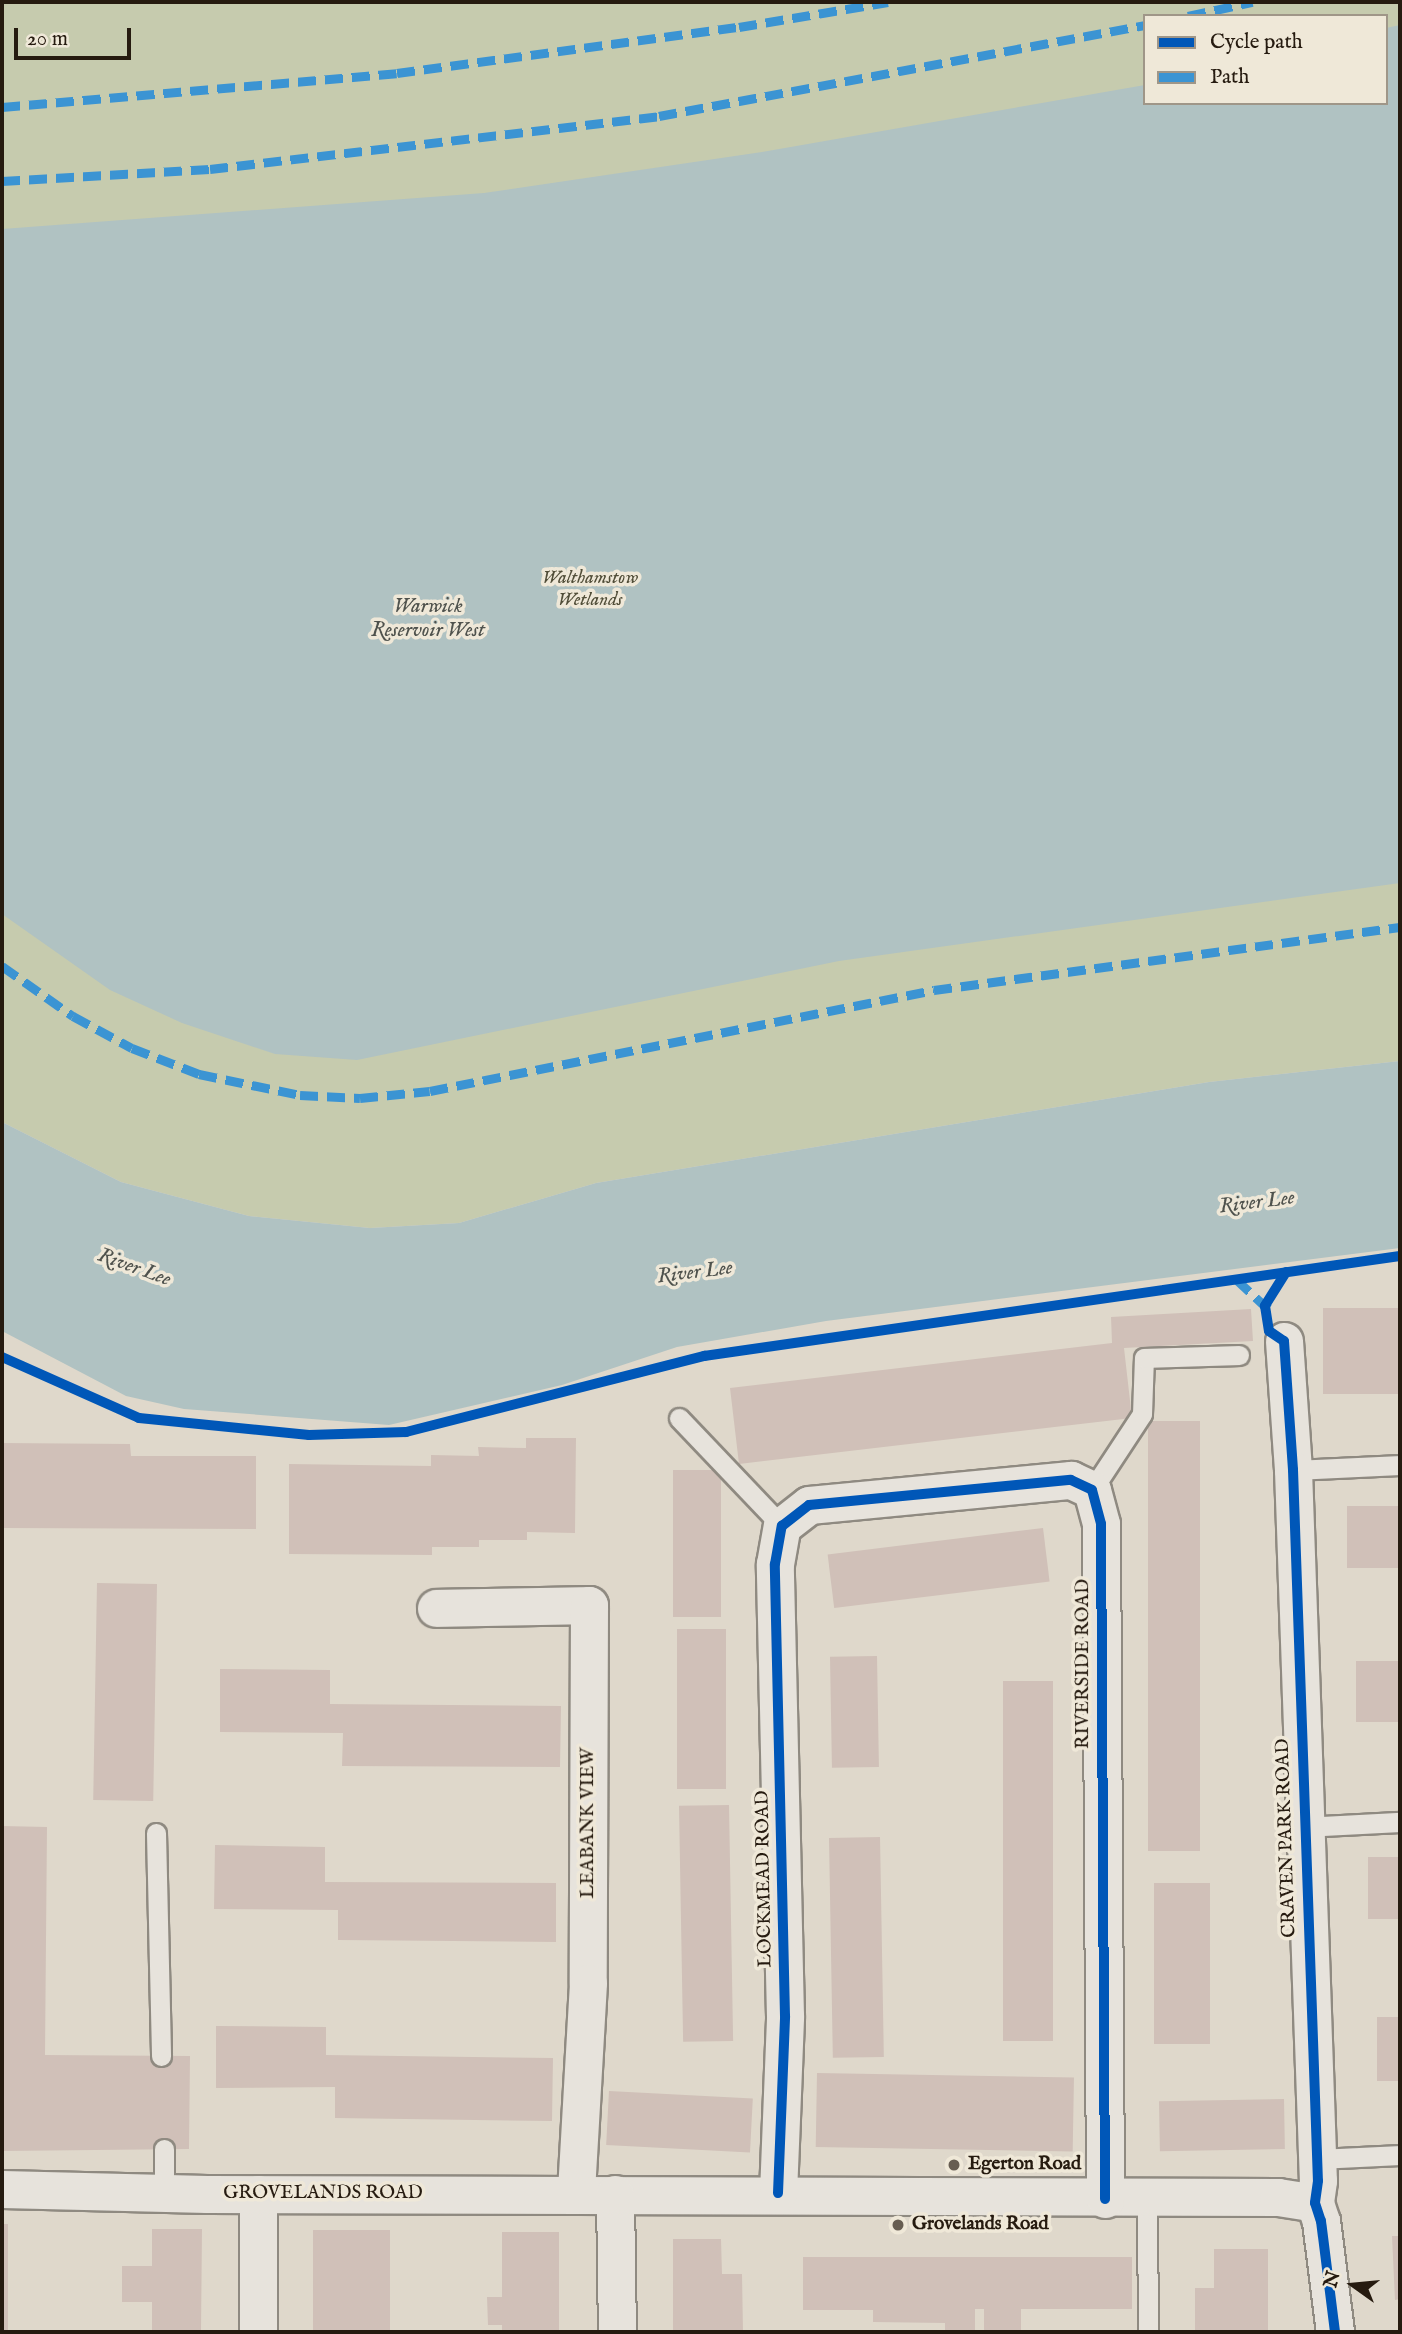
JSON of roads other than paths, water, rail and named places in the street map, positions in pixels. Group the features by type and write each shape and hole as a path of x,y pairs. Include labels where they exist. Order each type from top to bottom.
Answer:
{"street":[{"name":"CRAVEN PARK ROAD","path":"1284,1340 1293,1470 1303,1827 1317,2159 1315,2203 1321,2221 1335,2332"},
{"path":"782,1526 809,1506 1071,1480 1092,1490"},
{"name":"RIVERSIDE ROAD","path":"1092,1490 1101,1524 1104,2199"},
{"name":"LOCKMEAD ROAD","path":"778,2193 785,2016 775,1564 782,1526"},
{"name":"LEABANK VIEW","path":"436,1608 589,1605 588,1983 576,2193"},
{"name":"GROVELANDS ROAD","path":"2,2189 164,2194 778,2193 1104,2199 1278,2197 1315,2203"},
{"path":"258,2194 258,2332"},
{"path":"615,2194 617,2332"}],"lane":[{"path":"1092,1490 1142,1414 1144,1358 1239,1355"},
{"path":"678,1418 782,1526"},
{"path":"1293,1470 1400,1465"},
{"path":"1303,1827 1400,1822"},
{"path":"156,1833 161,2056"},
{"path":"164,2149 164,2194"},
{"path":"1317,2159 1400,2155"},
{"path":"1147,2199 1148,2332"}],"water":[{"name":"Warwick Reservoir West","path":"1400,25 1400,883 839,961 357,1060 275,1054 182,1023 110,990 2,914 2,229 484,193 762,152 1143,85 1143,105 1388,105 1388,28"},
{"name":"River Lee","path":"1400,1061 1400,1248 826,1321 677,1347 562,1385 389,1425 184,1409 126,1396 2,1331 2,1122 121,1182 249,1216 370,1228 459,1223 596,1183 1209,1082"}],"place":[{"name":"Egerton Road","path":"954,2165"},
{"name":"Grovelands Road","path":"898,2225"}],"park label":[{"name":"Walthamstow Wetlands","path":"590,590"}]}
